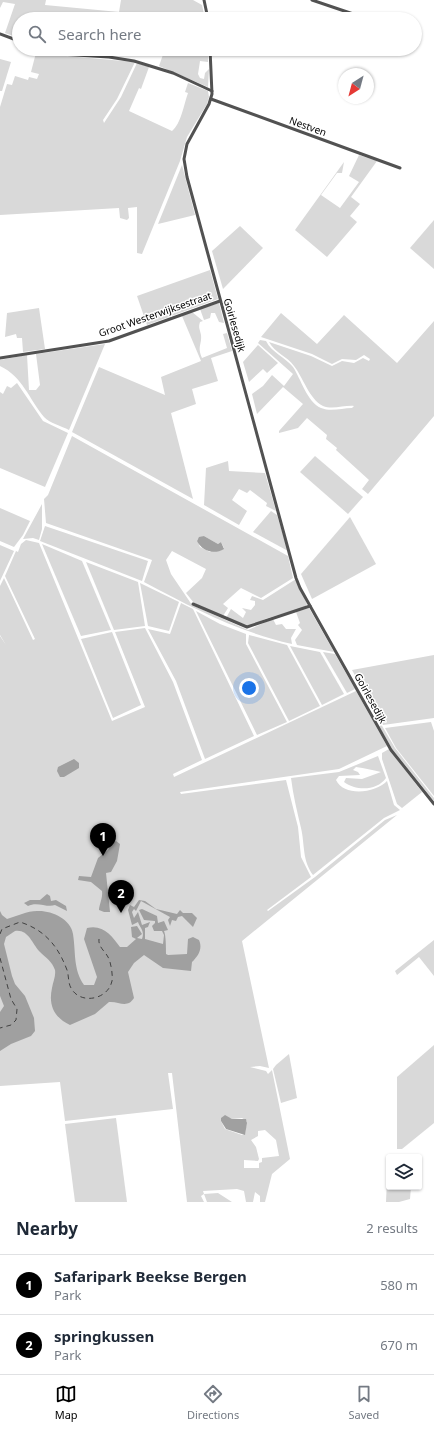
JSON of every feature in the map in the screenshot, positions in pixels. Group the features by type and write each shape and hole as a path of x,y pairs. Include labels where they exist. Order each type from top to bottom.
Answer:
{"street":[{"path":"204,0 207,12"},
{"path":"312,0 347,12"},
{"path":"0,34 12,38"},
{"path":"92,56 134,61 173,73 212,91"},
{"name":"Goirlesedijk","path":"210,56 211,99 187,144 184,159 187,177 220,301 296,578 310,606 391,750 434,804"},
{"name":"Nestven","path":"211,99 400,168"},
{"name":"Groot Westerwijksestraat","path":"0,358 109,340 220,301"},
{"path":"193,604 247,627 310,606"}],"shaded area":[{"path":"0,0 46,0 45,5 119,12 12,12 15,4 3,2 0,8"},
{"path":"121,0 193,0 202,5 204,12 119,12"},
{"path":"12,13 12,36 5,33"},
{"path":"35,56 66,56 135,62 117,99 103,120 104,123 121,97 137,63 149,67 141,89 139,88 129,111 172,131 178,124 182,114 188,93 185,92 188,83 208,91 209,97 207,104 187,137 180,161 142,254 137,253 137,207 128,208 129,218 127,220 120,218 119,208 0,215 0,107 7,84 12,85 15,76 28,80 29,77 37,79 39,74 31,72"},
{"path":"163,56 208,56 208,62 200,61 198,74 200,78 204,79 205,73 209,69 208,87 159,66"},
{"path":"0,59 11,62 2,91 0,91"},
{"path":"359,155 377,161 351,197 360,204 350,216 357,222 327,257 295,230 344,162 342,173 337,173 321,195 340,208 359,182 349,176"},
{"path":"182,165 195,215 158,224"},
{"path":"434,220 434,269 410,248"},
{"path":"240,226 263,248 223,289 212,251"},
{"path":"210,270 218,299 147,325 137,296"},
{"path":"219,303 224,323 219,322 215,313 211,313 210,318 204,320 200,309"},
{"path":"39,308 45,349 23,352 22,338 17,338 16,334 5,337 7,313"},
{"path":"192,312 203,321 200,322 199,326 201,335 200,351 202,358 227,348 223,334 227,333 232,351 211,358 218,381 192,389 196,404 171,413 193,499 72,432 99,367 165,395 161,377 201,361 182,316"},
{"path":"281,313 317,344 344,315 397,363 434,321 434,416 368,494 362,489 369,480 336,450 337,448 326,439 327,435 307,418 298,428 279,433 279,431 303,404 283,387 257,414 252,394 263,386 272,375 284,386 293,374 258,343 260,340 266,341 272,349 293,367 308,396 316,405 325,409 333,410 352,408 354,406 330,408 318,403 310,393 294,366 274,349 269,342 311,356 332,366 342,361 354,363 363,358 369,361 370,359 364,355 356,360 342,359 332,364 312,354 261,337"},
{"path":"105,344 69,430 46,419 20,382 0,366 0,360 27,355 29,390 36,390 40,385 36,354"},
{"path":"258,345 278,363 267,373 263,369 249,382 243,362"},
{"path":"17,383 43,421 68,433 45,487 0,468 0,392 3,394 7,386 11,388"},
{"path":"72,436 288,556 293,578 261,598 241,588 223,604 228,608 223,616 194,603 186,593 202,578 206,569 172,551 166,560 171,574 192,605 248,630 273,619 276,625 282,624 286,629 296,629 291,638 292,644 252,633 234,626 198,610 144,582 152,560 46,523 44,499 48,495","holes":["204,536 218,544 221,542 224,548 210,552 200,547 197,540"]},
{"path":"315,456 363,497 348,514 300,472"},
{"path":"228,461 229,471 265,473 276,511 266,506 267,503 250,490 247,493 239,489 232,500 247,511 239,525 204,505 206,468"},
{"path":"42,504 42,529 39,540 33,538 23,539"},
{"path":"0,508 30,521 23,535 14,547 0,541"},
{"path":"271,511 277,515 288,551 253,532"},
{"path":"350,517 376,564 312,599 301,574"},
{"path":"45,526 148,561 142,581 40,541"},
{"path":"204,536 218,544 221,542 224,549 216,552 205,550 197,541 199,537"},
{"path":"26,540 39,543 112,721 145,707 115,632 145,628 173,682 202,760 173,774 174,777 356,691 387,746 339,769 180,792 181,794 286,780 298,827 301,857 311,877 267,910 268,911 315,877 385,820 397,815 242,941 269,1068 260,1066 250,1067 266,1071 268,1074 272,1070 290,1159 272,1174 265,1202 260,1202 260,1196 255,1192 253,1202 246,1202 244,1191 237,1189 203,1191 204,1194 201,1196 204,1202 187,1202 172,1073 168,1073 173,1109 65,1121 60,1082 0,1086 0,636 6,645 0,635 0,586 4,578 33,640 35,639 5,576 16,551 18,552 21,544","holes":["224,1116 232,1119 242,1118 247,1121 245,1134 242,1135 225,1129 221,1121","265,1130 276,1140 279,1156 262,1158 262,1162 259,1163 259,1168 244,1168 244,1160 258,1161 259,1159 256,1147 251,1140 258,1136 258,1131"]},
{"path":"42,544 82,561 111,630 81,636"},
{"path":"0,545 14,551 0,581"},
{"path":"86,562 138,582 145,626 114,630"},
{"path":"296,579 307,604 305,607 265,619 250,626 226,618 231,609 243,618 246,612 242,608 251,610 255,605 255,601 250,600 252,596 263,600"},
{"path":"140,583 179,602 169,631 148,626"},
{"path":"181,603 193,609 254,736 205,759 176,681 148,629 170,634"},
{"path":"309,608 334,652 297,645 295,640 302,630 298,625 300,623 296,612"},
{"path":"196,611 220,624 246,634 246,644 287,722 257,735"},
{"path":"112,632 141,705 113,718 81,639"},
{"path":"249,635 287,645 320,706 289,721 248,643"},
{"path":"290,646 320,652 344,694 322,705"},
{"path":"323,652 335,654 355,689 347,693"},
{"path":"434,655 434,718 383,725 352,670"},
{"path":"431,722 434,731 434,796 396,748 385,728"},
{"path":"381,724 395,748 434,798 434,801 393,750 379,727"},
{"path":"389,749 422,792 402,808 397,804 382,759 382,753"},
{"path":"378,756 386,778 377,785 360,788 344,782 346,778 362,779 381,772 359,767 356,767 353,770 358,772 360,775 339,776 336,780 346,789 353,791 376,788 387,781 394,805 400,810 384,818 313,875 305,858 291,778 339,772"},
{"path":"74,759 79,763 79,768 64,777 60,777 57,771 58,767"},
{"path":"116,841 120,844 117,861 111,872 106,873 110,912 104,912 99,910 102,891 91,882 78,880 79,876 91,877 98,858 108,850 111,844"},
{"path":"47,894 50,896 51,901 56,900 66,906 67,911 55,905 49,906 35,904 28,906 24,903 30,900 40,900"},
{"path":"139,900 145,901 156,909 177,914 180,910 183,913 192,913 197,918 193,927 182,916 178,917 176,921 172,920 170,926 168,920 170,917 141,901 136,911 134,909 132,912 134,918 138,912 142,925 150,922 148,927 145,928 145,939 163,944 164,935 162,931 154,931 152,926 155,921 144,920 139,910 142,909 157,916 158,923 164,921 168,930 164,931 166,938 166,954 168,955 187,954 188,939 193,937 199,940 200,949 198,955 192,962 191,971 163,968 144,955 134,963 128,972 134,998 129,1003 123,1004 109,1002 95,1014 70,1025 60,1019 52,1006 51,994 55,970 52,964 39,951 26,934 15,931 6,937 4,944 15,984 25,996 34,1018 35,1031 31,1036 11,1044 0,1051 0,1012 4,1006 0,996 0,911 7,919 33,911 48,912 60,916 68,924 73,934 76,967 80,979 84,985 94,985 97,977 84,939 87,928 93,927 102,929 114,939 120,947 127,947 136,939 132,937 131,927 137,926 142,934 137,938 142,939 143,934 142,930 138,922 132,925 128,910 130,905 134,907"},
{"path":"434,940 434,976 419,957 397,975 395,971"},
{"path":"434,1045 434,1123 402,1149 397,1149 397,1077"},
{"path":"289,1054 297,1098 281,1103 273,1069"},
{"path":"225,1115 232,1119 246,1119 247,1123 245,1135 226,1129 221,1121 221,1118"},
{"path":"116,1118 127,1202 75,1202 65,1124"},
{"path":"387,1190 411,1190 410,1199 399,1202 386,1202"},
{"path":"218,1193 232,1202 207,1202 204,1194"}],"ferry route":[{"path":"0,934 2,929 20,922 29,925 43,934 55,946 63,961 67,970 71,988 81,997 87,998 100,996 105,992 112,981 110,962 101,947 99,939"},
{"path":"0,958 11,999 17,1009 16,1020 11,1025 0,1028"}],"place":[{"name":"Safaripark Beekse Bergen","path":"103,856"},
{"name":"springkussen","path":"121,913"}]}
